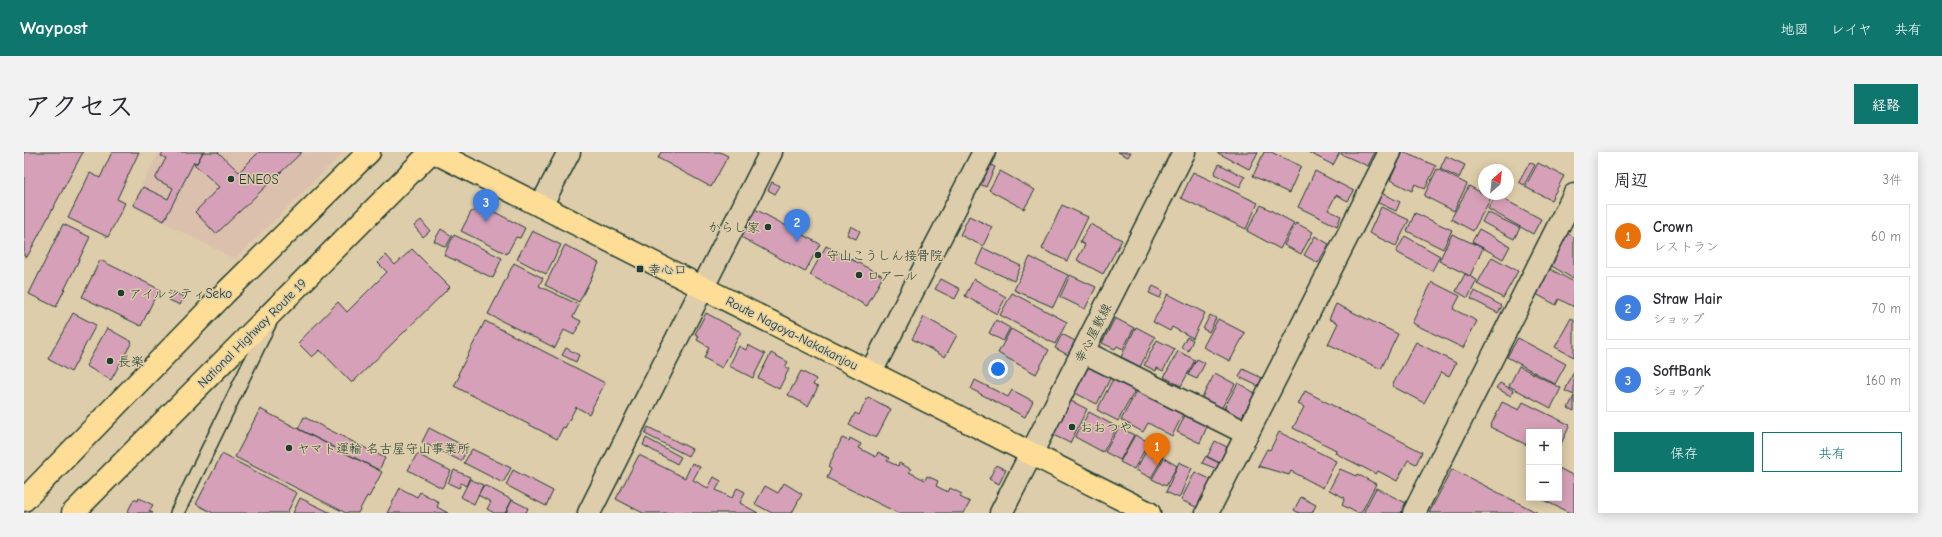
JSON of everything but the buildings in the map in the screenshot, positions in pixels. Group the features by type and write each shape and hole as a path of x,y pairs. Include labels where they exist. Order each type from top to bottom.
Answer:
{"main road":[{"path":"24,500 225,293 369,152"},
{"name":"National Highway Route 19","path":"72,513 431,152"},
{"name":"Route Nagoya-Nakakanjou","path":"434,152 1149,513"}],"street":[{"path":"541,206 569,152"},
{"path":"589,513 771,152"},
{"path":"871,372 984,152"},
{"name":"幸心屋敷線","path":"1001,513 1084,352 1184,152"},
{"path":"1207,513 1246,433 1390,152"},
{"path":"1414,513 1574,195"},
{"path":"1084,352 1246,433"}],"lane":[{"path":"177,513 276,309"}],"shaded area":[{"name":"ENEOS","path":"159,152 344,152 235,259 131,206"}],"place":[{"name":"ENEOS","path":"231,179"},
{"name":"SoftBank","path":"486,222"},
{"name":"からし家","path":"768,227"},
{"name":"Straw Hair","path":"797,242"},
{"name":"守山こうしん接骨院","path":"818,255"},
{"name":"幸心口","path":"640,269"},
{"name":"ロアール","path":"859,275"},
{"name":"アイルシティSeko","path":"121,293"},
{"name":"長楽","path":"110,361"},
{"name":"おおつや","path":"1072,427"},
{"name":"ヤマト運輸 名古屋守山事業所","path":"289,448"},
{"name":"Crown","path":"1157,466"}]}
